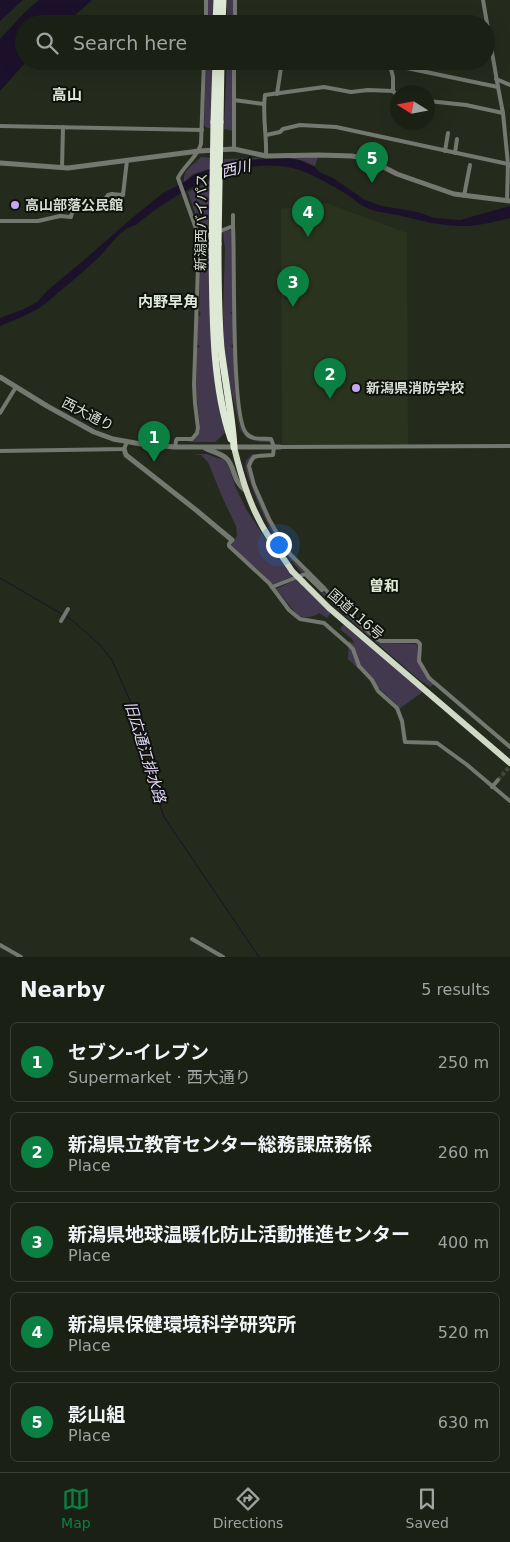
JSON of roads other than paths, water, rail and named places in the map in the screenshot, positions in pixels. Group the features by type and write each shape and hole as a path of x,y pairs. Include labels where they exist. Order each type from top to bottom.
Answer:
{"highway":[{"path":"216,15 217,0"},
{"path":"222,15 223,0"},
{"name":"新潟西バイパス","path":"216,70 215,245 223,382 234,447"},
{"name":"新潟西バイパス","path":"217,122 220,70"},
{"name":"国道116号","path":"234,447 245,490 254,511 292,571 329,608 510,763"}],"street":[{"path":"206,0 206,15"},
{"path":"235,0 235,15"},
{"path":"484,0 486,15"},
{"path":"175,447 177,439 192,439 197,433 198,428 194,385 199,238 178,178 182,170 199,151 201,144 204,70"},
{"path":"234,70 234,149"},
{"path":"277,94 281,70"},
{"path":"391,70 393,85"},
{"path":"415,70 498,87"},
{"path":"0,163 75,168 199,151 234,149 266,156 352,156 368,158 397,174 454,194 508,201 508,164 503,112 495,70"},
{"path":"496,79 510,84"},
{"path":"266,156 265,95 324,87 351,92 368,90 390,91"},
{"path":"234,100 264,104"},
{"path":"435,102 503,112"},
{"path":"266,134 280,132 283,128 300,125 336,127 508,164"},
{"path":"0,126 202,130"},
{"path":"62,168 63,127"},
{"path":"445,151 448,133"},
{"path":"454,153 457,139"},
{"path":"0,221 38,221 60,216 71,217 73,209 78,206 91,205 112,194 123,195 127,160"},
{"path":"464,196 470,165"},
{"path":"233,216 237,388 242,427 253,438 271,439 277,447"},
{"path":"199,238 233,226"},
{"name":"西大通り","path":"0,377 46,406 113,440 175,447 277,447"},
{"path":"0,413 16,387"},
{"path":"127,442 124,450 126,455 232,540 229,546 261,575 288,610 300,619 324,623 349,645 359,666 372,680 378,691 396,708 402,721 405,742 438,743 510,801"},
{"path":"277,447 510,446"},
{"path":"202,447 227,459 236,480 245,490"},
{"path":"277,447 273,455 258,456 251,461 249,466 254,485 269,519 284,546 346,612 376,638 381,640 417,642 420,644 419,661 429,678 510,747"},
{"path":"0,451 124,450"},
{"path":"272,587 305,574 322,590 324,588"},
{"path":"61,621 68,609"},
{"path":"492,787 498,780"},
{"path":"192,939 223,957"},
{"path":"0,945 21,957"}],"water":[{"path":"0,0 23,0 0,21"},
{"path":"39,0 92,0 75,15 22,15"},
{"path":"15,23 15,70 19,70 0,91 0,39"},
{"name":"西川","path":"285,158 299,160 315,167 319,172 333,178 365,200 382,206 418,212 434,218 460,220 510,206 510,218 485,224 451,226 369,209 328,183 302,171 281,166 259,166 236,170 192,187 136,225 124,230 96,260 41,307 0,326 0,318 37,302 48,290 163,193 194,175 234,161"}],"waterway":[{"name":"旧広通江排水路","path":"0,578 72,620 100,645 112,660 132,705 152,783 164,817 259,957"}],"tunnel":[{"path":"498,780 510,766"}],"place":[{"name":"影山組","path":"372,183"},
{"name":"高山部落公民館","path":"15,205"},
{"name":"新潟県保健環境科学研究所","path":"308,237"},
{"name":"新潟県地球温暖化防止活動推進センター","path":"293,307"},
{"name":"新潟県消防学校","path":"356,388"},
{"name":"新潟県立教育センター総務課庶務係","path":"330,399"},
{"name":"セブン-イレブン","path":"154,462"}],"district":[{"name":"高山","path":"67,95"},
{"name":"内野早角","path":"168,302"},
{"name":"曽和","path":"384,586"}]}
